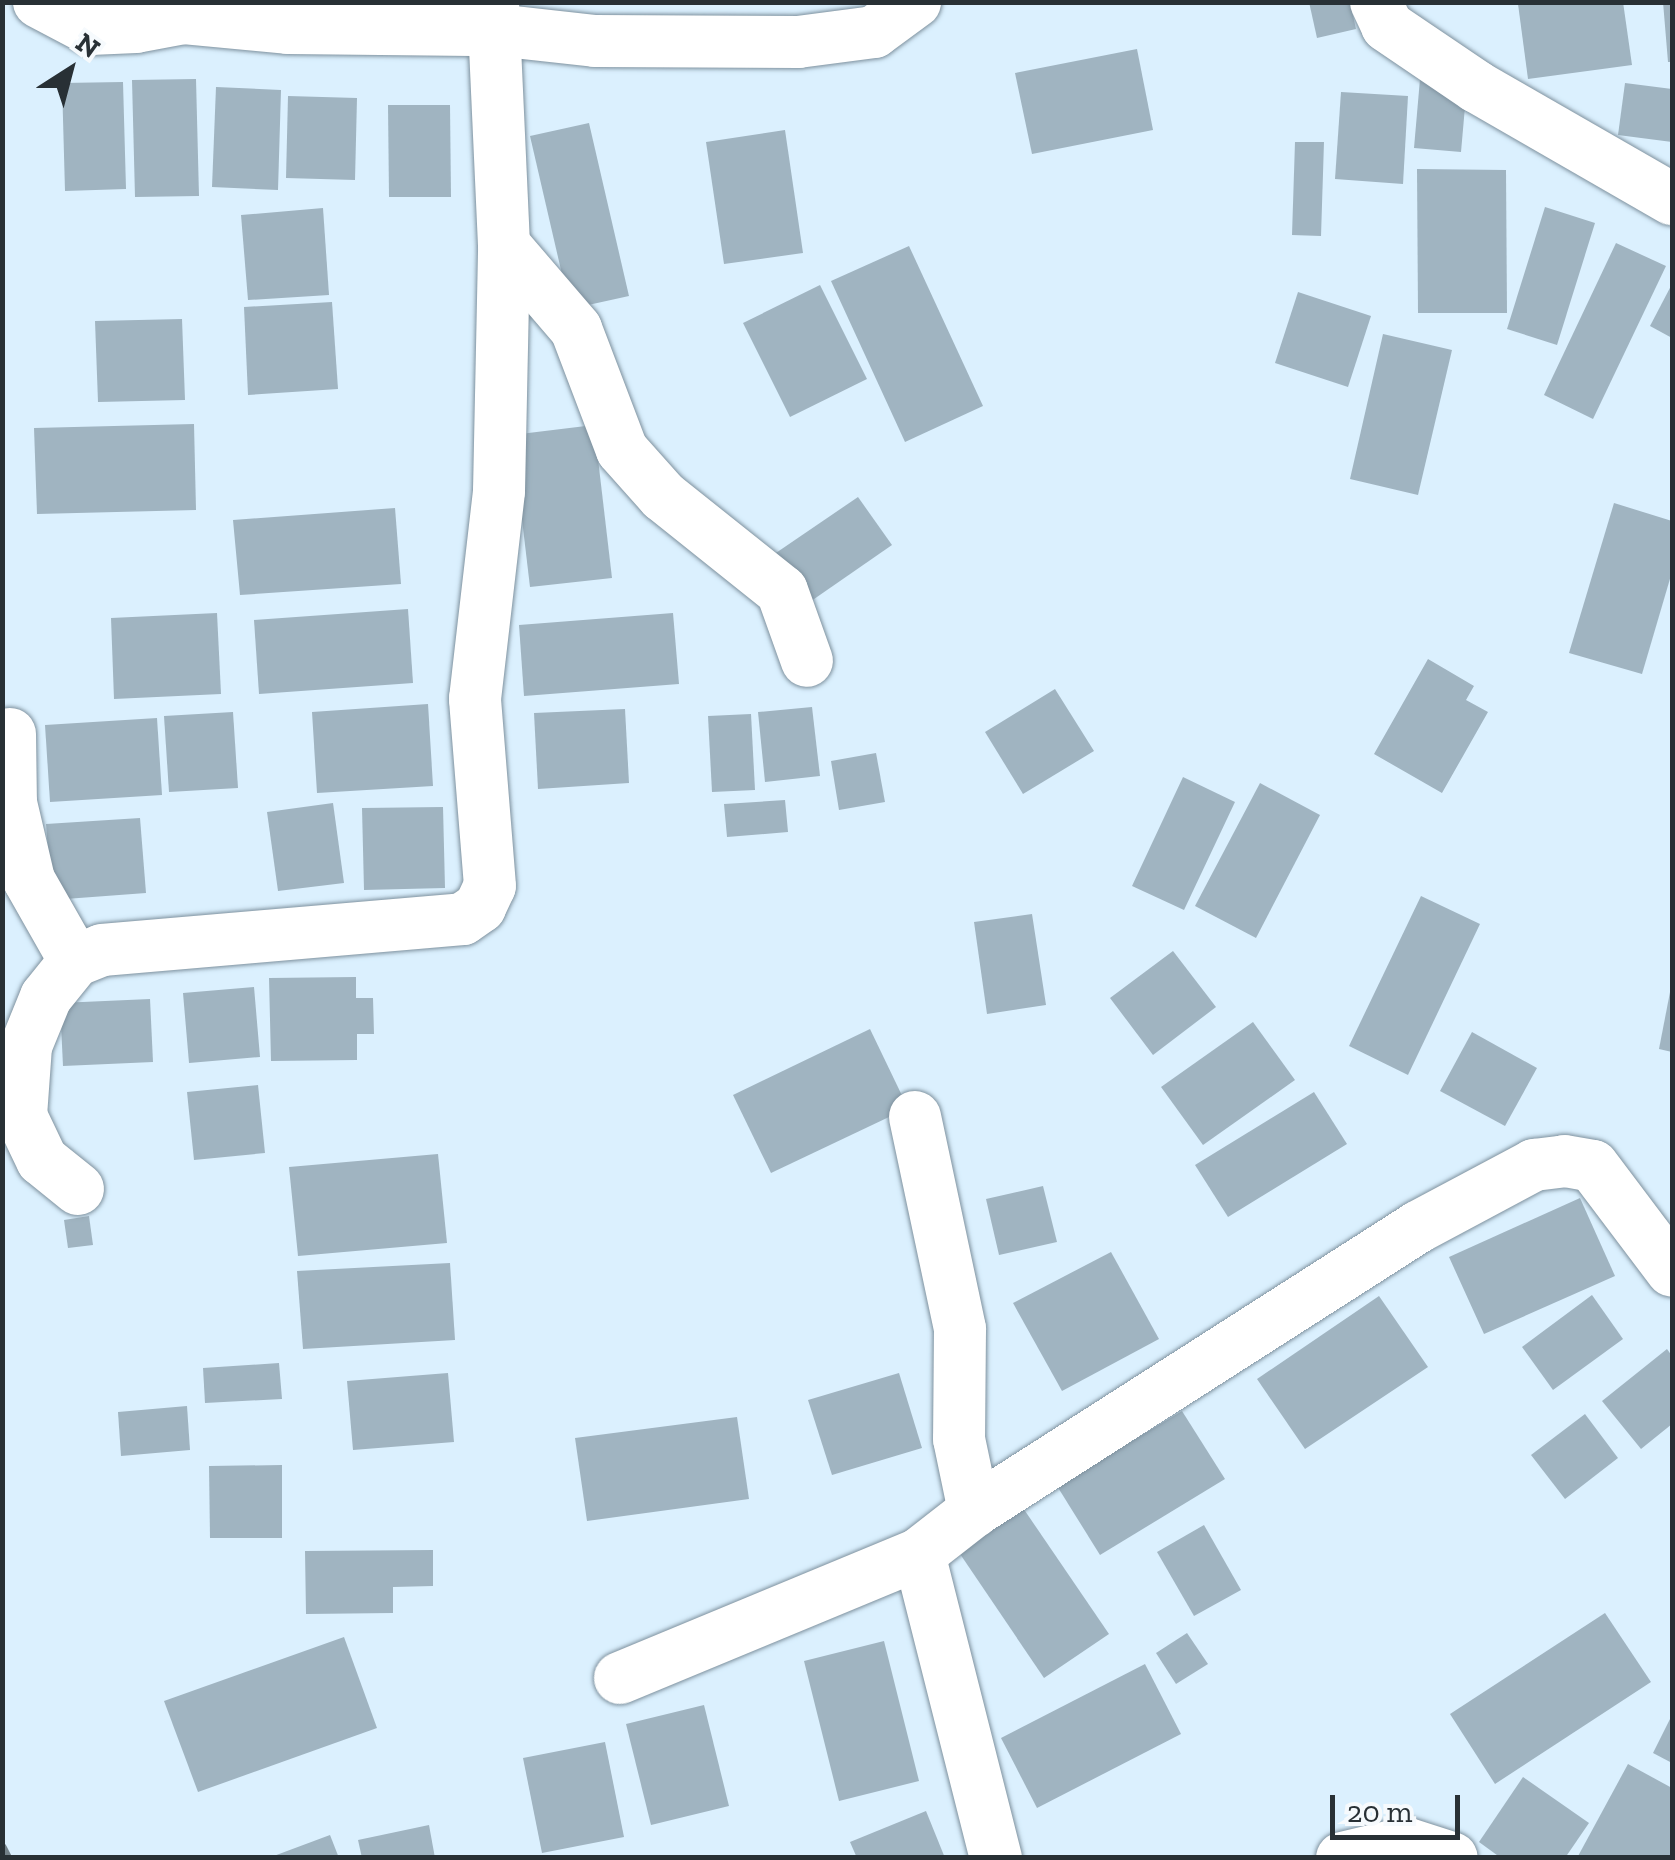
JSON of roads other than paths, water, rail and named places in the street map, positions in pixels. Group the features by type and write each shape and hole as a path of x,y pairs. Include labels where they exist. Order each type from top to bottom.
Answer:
{"street":[{"path":"39,2 90,29 136,28 184,18 288,28 495,16 595,41 798,42 874,32 914,2"},
{"path":"1376,2 1387,26 1477,87 1672,199"},
{"path":"78,1190 42,1160 21,1116 26,1046 46,997 75,961 102,950 463,919 480,907 490,886 474,698 500,491 504,245 495,16"},
{"path":"504,245 576,329 622,450 663,496 782,591 807,661"},
{"path":"10,734 11,803 30,880 75,961"},
{"path":"915,1117 960,1328 959,1439 974,1511"},
{"path":"620,1678 918,1554 974,1511 1418,1227 1534,1165 1565,1161 1593,1166 1668,1252"},
{"path":"918,1554 996,1858"},
{"path":"1342,1858 1405,1843 1452,1858"}],"railway":[{"path":"2,1846 8,1858"}]}
